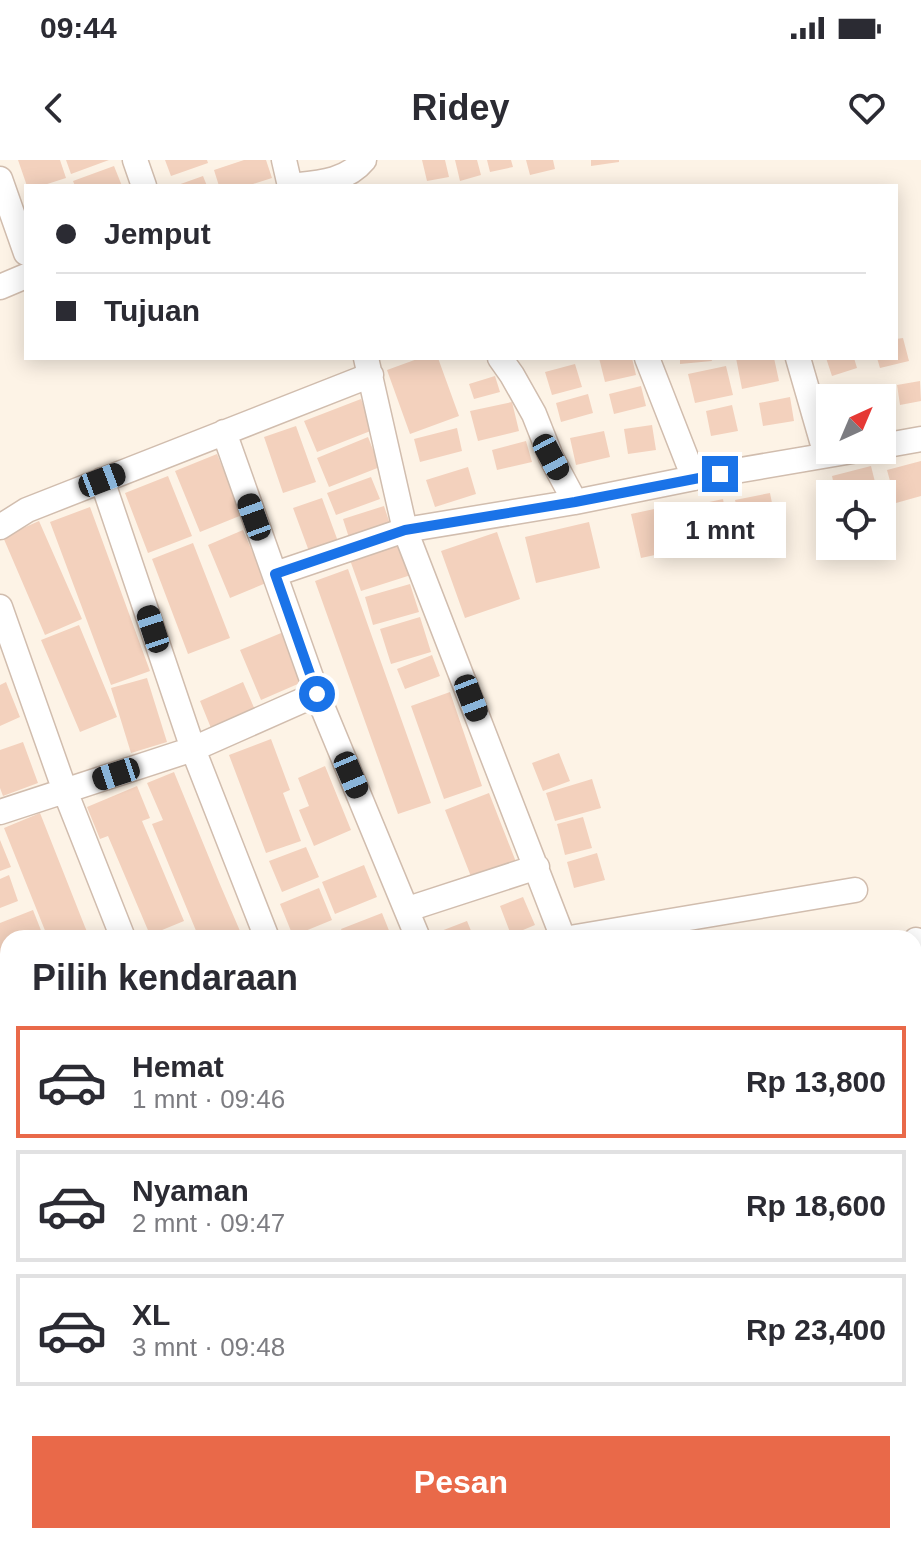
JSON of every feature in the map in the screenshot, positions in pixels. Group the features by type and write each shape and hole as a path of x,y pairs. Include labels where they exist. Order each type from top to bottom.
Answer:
{"street":[{"path":"135,160 143,184"},
{"path":"284,160 290,184"},
{"path":"308,184 326,182 356,169 364,160"},
{"path":"0,179 24,247"},
{"path":"0,287 24,277"},
{"path":"501,360 534,414 551,457 575,502"},
{"path":"648,360 694,478"},
{"path":"799,360 816,420"},
{"path":"0,527 27,510 224,432 368,366 405,530 560,930"},
{"path":"224,432 317,694 415,930"},
{"path":"896,443 921,439"},
{"path":"275,574 405,530 816,457"},
{"path":"102,480 193,749 264,930"},
{"path":"0,607 65,791 120,930"},
{"path":"0,812 193,749 317,694"},
{"path":"408,909 537,867"},
{"path":"618,930 855,890"}],"building":[{"path":"18,160 60,160 66,178 47,184 26,184"},
{"path":"66,160 109,160 71,174"},
{"path":"165,160 207,160 208,163 171,176"},
{"path":"244,160 266,160 272,178 253,184 218,184 214,170"},
{"path":"422,160 445,160 449,177 427,181"},
{"path":"455,160 477,160 481,175 460,181"},
{"path":"487,160 511,160 513,167 490,172"},
{"path":"526,160 553,160 555,169 530,175"},
{"path":"591,160 619,160 619,162 591,166"},
{"path":"114,166 121,184 74,184 73,181"},
{"path":"203,176 206,184 181,184"},
{"path":"903,338 909,361 880,368 878,360 898,360 898,339"},
{"path":"414,360 439,360 459,416 410,434 387,370"},
{"path":"600,360 632,360 636,375 605,382"},
{"path":"680,360 712,361 680,364"},
{"path":"736,360 774,360 779,381 742,389"},
{"path":"827,360 855,360 857,368 832,376"},
{"path":"575,364 582,387 552,395 545,372"},
{"path":"726,366 733,395 695,403 688,374"},
{"path":"495,376 500,392 474,399 469,384"},
{"path":"920,381 921,401 900,405 897,385"},
{"path":"641,386 646,406 614,414 609,394"},
{"path":"588,394 593,413 561,422 556,403"},
{"path":"790,397 794,421 763,426 759,403"},
{"path":"361,399 373,430 317,452 304,421"},
{"path":"512,402 519,431 478,441 470,411"},
{"path":"732,405 738,431 711,436 706,411"},
{"path":"652,425 656,450 628,454 624,429"},
{"path":"296,426 316,482 283,493 264,437"},
{"path":"457,428 462,451 420,462 414,439"},
{"path":"604,431 610,457 576,465 570,438"},
{"path":"368,437 380,467 329,487 317,458"},
{"path":"526,441 532,462 497,470 492,450"},
{"path":"217,454 242,515 200,532 175,471"},
{"path":"921,461 921,496 896,503 896,480 890,480 887,470"},
{"path":"871,466 874,480 833,480 832,476"},
{"path":"468,467 476,494 435,507 426,480"},
{"path":"168,476 192,536 148,553 125,493"},
{"path":"371,477 380,499 336,515 327,493"},
{"path":"770,493 778,533 744,540 735,500"},
{"path":"322,498 339,544 310,554 293,508"},
{"path":"723,499 730,538 707,542 700,504"},
{"path":"384,506 392,530 351,544 343,519"},
{"path":"90,507 150,671 111,685 50,522"},
{"path":"659,508 669,552 641,558 631,514"},
{"path":"39,521 82,619 45,635 3,537"},
{"path":"589,522 600,568 536,583 525,537"},
{"path":"243,530 266,583 230,598 208,545"},
{"path":"497,532 520,599 465,618 441,551"},
{"path":"193,543 230,638 188,654 152,559"},
{"path":"401,544 411,575 361,591 350,560"},
{"path":"348,569 431,803 398,814 315,581"},
{"path":"410,584 419,612 373,625 365,597"},
{"path":"420,617 431,652 391,664 380,629"},
{"path":"79,625 117,717 80,732 41,640"},
{"path":"286,631 307,680 261,700 240,650"},
{"path":"432,655 440,676 405,689 397,669"},
{"path":"147,678 167,742 131,753 111,688"},
{"path":"6,682 20,717 0,726 0,685"},
{"path":"243,682 255,710 211,728 200,701"},
{"path":"450,692 482,786 444,799 411,706"},
{"path":"271,739 290,790 283,793 301,841 266,853 229,755"},
{"path":"23,742 38,783 3,796 0,788 0,750"},
{"path":"559,753 570,781 543,791 532,763"},
{"path":"325,766 351,830 314,846 299,810 309,806 298,778"},
{"path":"174,772 240,930 196,930 152,824 163,820 147,783"},
{"path":"592,779 601,808 555,821 546,793"},
{"path":"137,786 150,818 142,821 184,921 162,930 148,930 108,836 100,839 87,807"},
{"path":"489,793 516,862 472,879 445,810"},
{"path":"40,813 87,930 45,930 4,828"},
{"path":"583,817 592,848 565,855 557,824"},
{"path":"0,840 11,867 0,871"},
{"path":"306,847 319,877 282,892 269,861"},
{"path":"597,853 605,880 574,888 567,862"},
{"path":"364,865 377,897 335,914 322,882"},
{"path":"9,875 18,901 0,908 0,879"},
{"path":"319,888 332,920 308,930 291,930 280,904"},
{"path":"523,897 535,925 523,930 509,930 500,906"},
{"path":"33,910 41,930 0,930 0,923"},
{"path":"382,913 389,930 341,930"},
{"path":"467,921 471,930 444,930"}],"route":[{"path":"317,694 275,574 405,530 720,474"}]}
